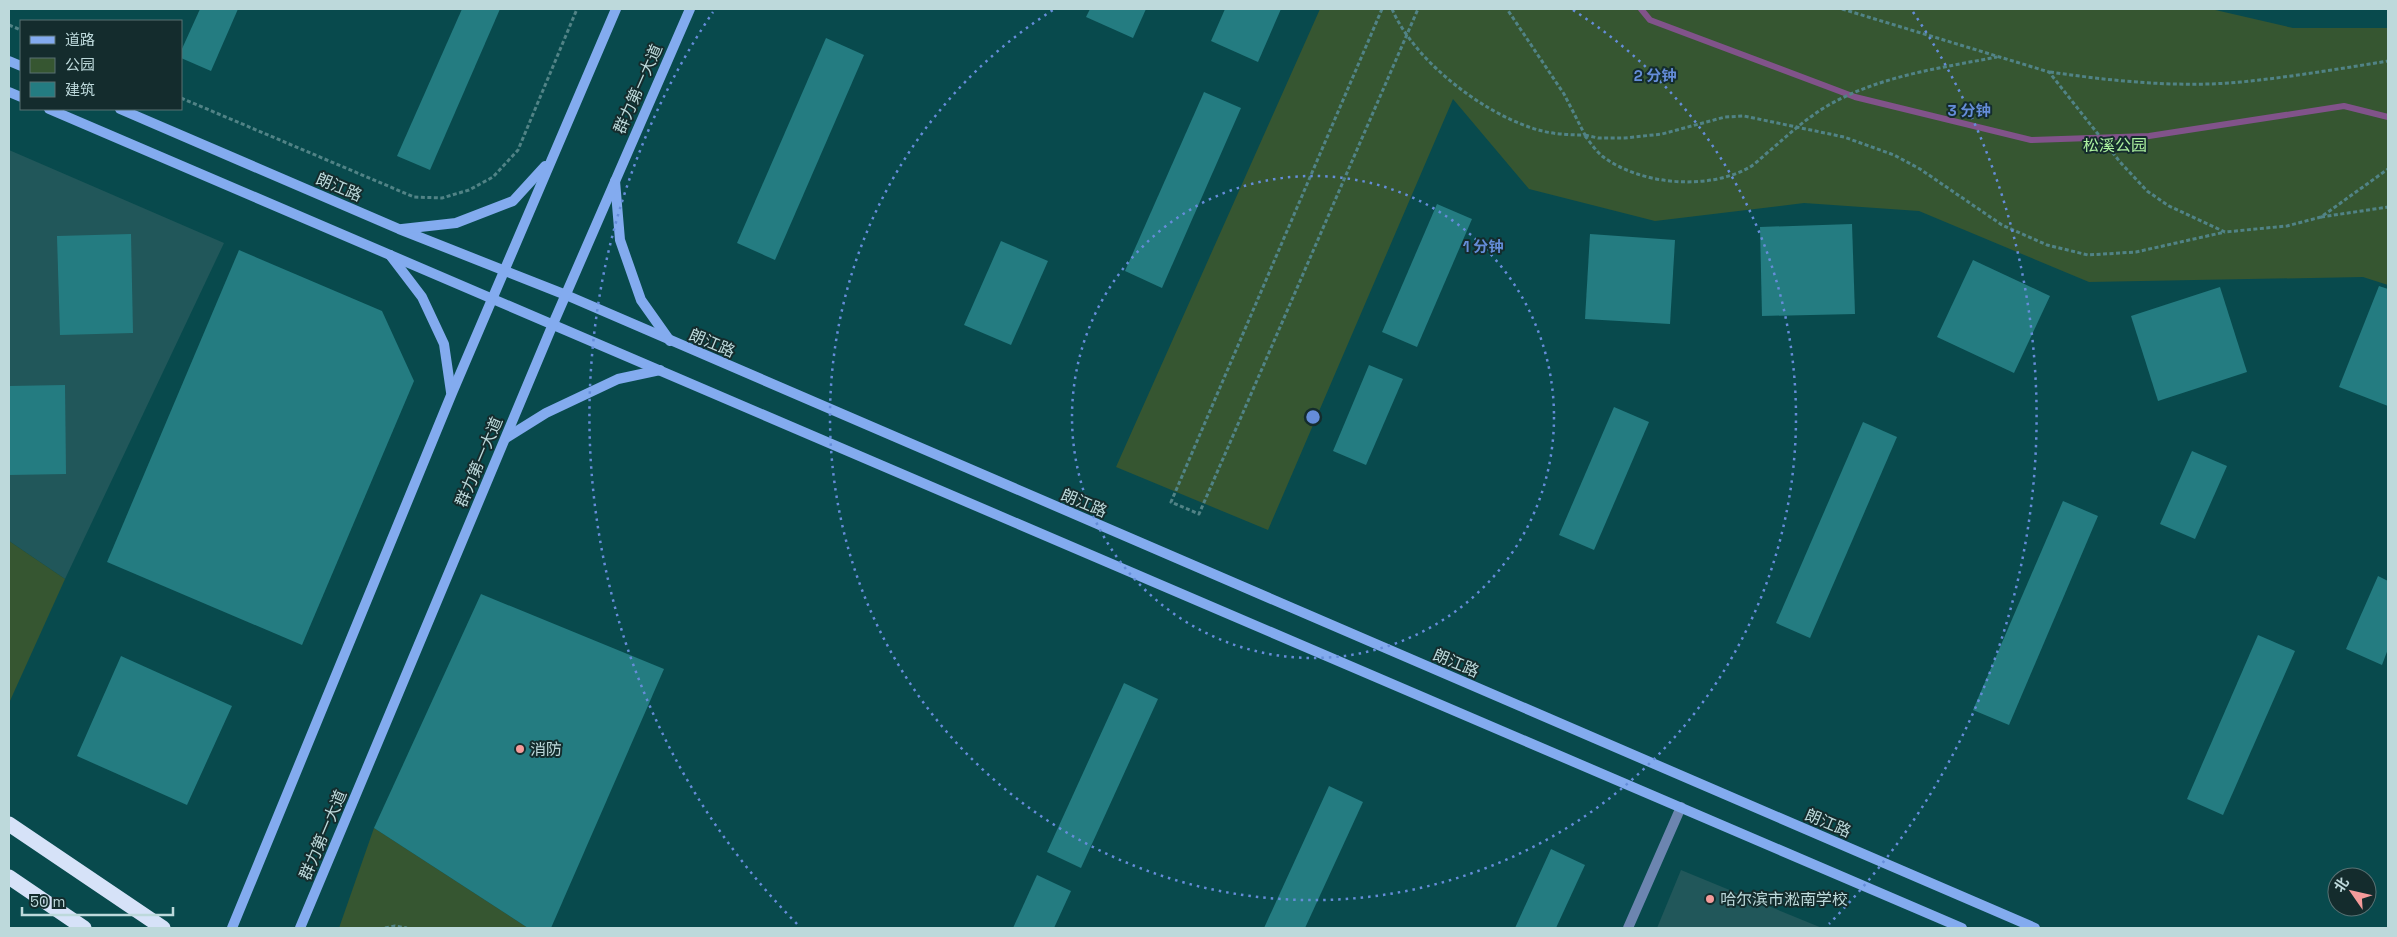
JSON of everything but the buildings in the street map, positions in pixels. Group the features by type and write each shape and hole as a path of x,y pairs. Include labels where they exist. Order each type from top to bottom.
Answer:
{"highway":[{"path":"9,824 163,928"},
{"path":"9,877 84,928"}],"main road":[{"path":"232,928 452,393 616,9"},
{"name":"群力第一大道","path":"300,928 614,180 690,9"},
{"path":"51,110 1962,928"},
{"name":"朗江路","path":"122,110 400,229 566,296 2035,928"},
{"path":"400,229 456,223 513,200 551,160"},
{"path":"614,180 620,240 641,300 671,342"},
{"path":"389,254 422,297 444,344 452,393"},
{"path":"506,438 546,413 618,379 660,370"}],"street":[{"path":"1628,928 1681,807"}],"path":[{"path":"182,98 414,197 442,198 469,190 492,177 518,150 577,9"},
{"path":"1382,9 1171,502 1199,514 1418,9"},
{"path":"1392,9 1406,35 1420,53 1436,68 1464,91 1506,118 1533,128 1560,134 1585,135 1598,138 1625,138 1662,134 1725,117 1744,116 1796,128 1844,136 1894,155 1920,169 2002,225 2065,251 2088,255 2136,252 2225,232 2286,226 2388,207"},
{"path":"1507,9 1564,94 1585,135 1601,155 1635,173 1678,182 1707,182 1733,176 1752,166 1796,128 1827,106 1888,80 1999,57"},
{"path":"1842,9 2049,72 2097,79 2191,84 2239,82 2388,61"},
{"path":"2049,72 2134,179 2170,206 2196,220 2225,232"},
{"path":"2321,218 2388,169"},
{"path":"385,928 407,928"}],"shaded area":[{"path":"9,150 224,243 65,579 9,541"},
{"name":"哈尔滨市淞南学校","path":"1681,870 1822,928 1657,928"}],"green space":[{"name":"松溪公园","path":"1320,9 2211,9 2293,28 2388,28 2388,285 2363,277 2089,282 1919,211 1804,203 1655,221 1529,189 1453,99 1268,530 1116,467"},
{"path":"9,541 65,579 9,703"},
{"path":"374,828 528,928 339,928"}],"waterway":[{"path":"1641,9 1650,20 1855,97 2031,140 2149,136 2344,106 2388,117"}],"place":[{"name":"消防","path":"520,749"},
{"name":"哈尔滨市淞南学校","path":"1710,899"}]}
